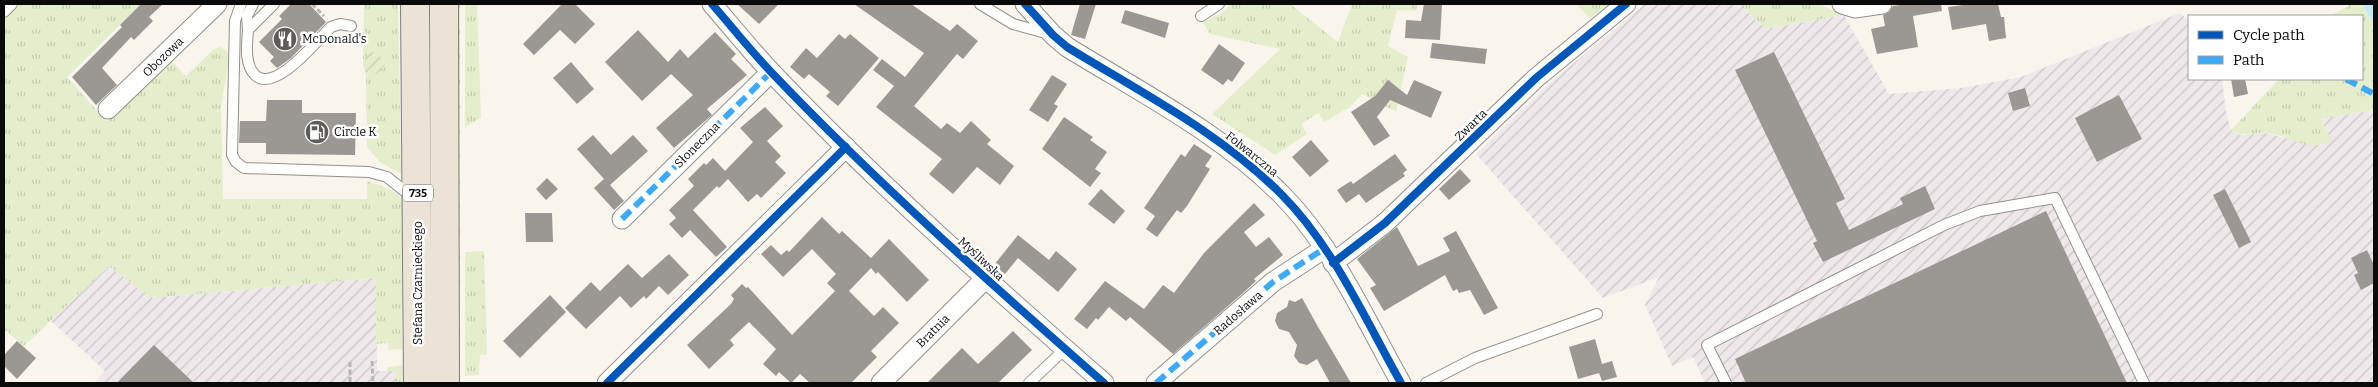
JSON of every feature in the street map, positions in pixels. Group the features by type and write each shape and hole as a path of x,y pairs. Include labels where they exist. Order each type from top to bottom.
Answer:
{"main road":[{"name":"Stefana Czarnieckiego","path":"414,4 418,202 418,383"},
{"name":"735","path":"444,4 445,383"}],"street":[{"name":"Obozowa","path":"108,109 217,4"},
{"name":"Myśliwska","path":"712,4 771,72 846,147 985,279 1104,383"},
{"name":"Folwarczna","path":"1025,4 1053,35 1075,52 1217,140 1252,166 1283,195 1329,255 1401,383"},
{"name":"Zwarta","path":"1329,255 1385,223 1536,78 1626,4"},
{"path":"1842,4 1855,8 1882,4"},
{"name":"Słoneczna","path":"622,219 771,72"},
{"path":"607,383 846,147"},
{"name":"Radosława","path":"1156,383 1273,282 1329,255"},
{"name":"Bratnia","path":"880,383 985,279"}],"lane":[{"path":"4,12 12,4"},
{"path":"241,4 234,21 232,155 236,162 244,168 376,173 398,184 418,202"},
{"path":"253,4 248,16 248,64 256,75 265,80 272,80 284,72 330,27 340,24 352,26"},
{"path":"248,30 274,4"},
{"path":"980,4 1013,24 1053,35"},
{"path":"1201,16 1219,4"},
{"path":"1726,383 1707,345 1944,225 1980,211 2055,198 2144,383"},
{"path":"1426,383 1475,358 1597,314"},
{"path":"1029,383 1065,349"}],"path":[{"path":"372,361 373,383"},
{"path":"345,383 350,383 350,362"}],"shaded area":[{"path":"1645,4 1739,4 1766,29 1844,15 1889,94 1961,88 2021,77 2180,13 2188,20 2188,80 2222,80 2226,112 2231,130 2241,135 2266,133 2289,139 2320,119 2374,110 2374,383 1705,383 1693,357 1672,366 1645,305 1659,277 1603,298 1476,154 1551,82"},
{"path":"109,266 151,298 376,278 377,371 396,371 396,383 94,383 105,371 51,321"}],"green space":[{"path":"20,4 141,4 67,77 107,122 168,58 186,76 214,49 220,47 226,50 229,57 221,107 223,199 367,199 367,181 395,192 402,199 402,349 388,350 388,343 376,344 376,278 151,298 109,266 24,346 4,329 4,19"},
{"path":"364,4 398,4 401,174 380,162 367,147 366,74 363,65"},
{"path":"453,4 460,4 460,234 454,234"},
{"path":"465,4 477,4 481,118 465,127"},
{"path":"1231,4 1290,4 1338,42 1352,4 1417,4 1416,11 1397,10 1388,46 1408,57 1396,112 1362,94 1350,107 1324,122 1318,113 1301,124 1307,134 1275,155 1212,114 1280,49 1210,34 1203,22 1223,12"},
{"path":"1576,4 1610,4 1590,18"},
{"path":"1739,4 1819,4 1844,15 1766,29"},
{"path":"2348,4 2362,4 2374,25 2374,110 2321,119 2332,141 2319,145 2305,144 2269,133 2241,134 2231,130 2278,80 2363,80 2363,15 2331,15 2349,6"},
{"path":"373,52 383,58 385,65 376,74 366,74 363,65 368,54"},
{"path":"456,249 460,249 460,383 454,383"},
{"path":"484,251 487,354 480,355 479,375 465,376 465,252"},
{"path":"403,365 402,383 396,383 396,371 387,371 388,367"}],"water":[{"path":"2362,4 2374,4 2374,25"}],"building":[{"path":"141,4 163,4 149,17 153,21 134,40 131,37 102,68 117,85 96,105 72,77 122,27 120,25"},
{"name":"McDonald's","path":"291,4 309,4 326,22 291,58 277,68 270,61 274,57 259,42 282,19 279,16"},
{"path":"562,4 575,4 595,24 575,44 560,30 534,55 523,44"},
{"path":"737,4 779,4 759,24"},
{"path":"854,4 911,4 950,31 957,24 978,41 963,59 957,54 914,106 941,129 947,123 960,133 971,121 991,140 987,144 1014,166 1000,185 977,167 953,194 929,174 942,159 876,107 894,86 873,70 882,59 905,77 924,53"},
{"path":"1080,4 1096,4 1085,39 1071,35"},
{"path":"1424,4 1442,4 1440,40 1405,38 1406,20 1421,21"},
{"path":"1941,4 1942,11 1913,16 1918,47 1877,54 1871,29 1885,26 1883,15 1889,12 1893,6"},
{"path":"1970,4 1998,4 2001,17 2004,17 2006,38 1989,41 1986,24 1952,30 1948,7"},
{"path":"1125,10 1169,23 1165,38 1121,23"},
{"path":"638,30 668,62 680,49 688,58 715,32 736,54 731,59 747,75 707,109 712,115 674,148 656,128 693,95 671,74 642,101 605,62"},
{"path":"839,34 845,39 850,34 879,58 838,106 826,96 830,92 809,74 804,79 790,67 806,48 817,58"},
{"path":"1432,43 1487,49 1485,64 1430,58"},
{"path":"1219,44 1245,63 1232,82 1228,79 1223,85 1201,70"},
{"path":"1774,52 1845,199 1836,203 1849,230 1903,204 1900,198 1925,186 1935,209 1823,262 1813,243 1817,241 1735,70"},
{"path":"571,62 594,89 577,104 553,78"},
{"path":"1052,75 1067,84 1054,104 1058,106 1048,122 1029,110"},
{"path":"1388,80 1407,95 1414,80 1442,92 1431,118 1390,100 1377,117 1390,136 1374,146 1351,112 1375,96"},
{"path":"2231,80 2245,80 2248,94 2234,97"},
{"path":"2025,88 2030,106 2013,111 2008,93"},
{"path":"2119,95 2142,139 2097,162 2075,118"},
{"path":"267,100 302,100 302,113 356,113 355,155 266,154 266,143 239,143 240,121 266,121"},
{"path":"765,107 783,126 767,141 781,156 775,162 786,173 761,198 757,194 748,202 728,179 719,188 717,186 693,210 727,247 716,257 690,230 682,238 669,224 676,218 669,210 694,186 688,179 704,163 706,165 713,158 725,171 753,142 740,128"},
{"path":"1064,117 1093,137 1090,140 1107,152 1095,169 1101,173 1090,187 1042,149"},
{"path":"593,135 611,155 633,135 648,151 610,185 624,201 614,210 594,188 604,179 577,149"},
{"path":"1311,140 1329,161 1310,177 1292,157"},
{"path":"1194,144 1212,156 1205,166 1210,169 1187,206 1181,213 1177,210 1157,237 1146,229 1155,216 1144,208 1181,154 1185,157"},
{"path":"1395,154 1407,170 1403,173 1405,176 1366,203 1359,194 1346,203 1337,190 1351,181 1353,184"},
{"path":"1460,169 1471,181 1449,200 1439,189"},
{"path":"547,178 558,189 546,200 536,189"},
{"path":"1101,189 1125,211 1114,224 1088,204"},
{"path":"2225,189 2251,242 2239,248 2213,195"},
{"path":"1254,203 1265,215 1244,232 1256,247 1269,237 1283,255 1254,279 1256,281 1173,354 1130,317 1126,321 1109,307 1087,329 1074,319 1105,281 1144,309 1163,285 1174,293 1204,253"},
{"path":"2046,211 2127,383 1746,383 1735,359"},
{"path":"525,213 552,213 553,242 526,242"},
{"path":"822,217 839,234 842,231 871,258 889,239 929,280 907,302 878,272 876,274 871,268 849,291 874,316 883,307 899,323 871,351 877,357 851,383 810,383 800,374 791,383 779,372 776,376 763,364 776,349 749,322 730,340 734,345 709,369 687,345 731,304 734,299 731,295 742,284 746,288 748,287 792,335 835,291 827,283 836,274 812,249 783,277 761,254 771,245 781,255 787,250 789,252"},
{"path":"1397,227 1418,266 1450,251 1443,238 1456,231 1498,308 1484,315 1470,290 1459,293 1457,289 1453,291 1445,275 1384,311 1370,288 1376,285 1357,259"},
{"path":"1018,235 1049,260 1056,251 1077,269 1058,292 1018,258 1005,274 994,265"},
{"path":"2367,250 2374,265 2374,283 2361,290 2354,275 2358,273 2351,258"},
{"path":"669,254 689,275 668,295 659,286 646,299 644,296 631,308 620,296 586,329 565,308 591,282 600,291 628,264 642,278"},
{"path":"550,295 566,312 520,358 503,341"},
{"path":"1302,298 1351,383 1330,383 1317,359 1307,365 1299,363 1294,356 1297,345 1289,332 1279,329 1275,321 1277,313 1287,307 1289,300 1295,302"},
{"path":"1013,331 1032,350 998,383 927,383 962,348 978,364"},
{"path":"1595,339 1602,364 1612,361 1617,377 1602,381 1599,373 1578,379 1569,347"},
{"path":"17,341 36,358 17,379 4,366 4,355"},
{"path":"154,345 194,383 117,383"}],"marked path":[{"path":"622,219 771,72"},
{"path":"2348,80 2374,94"},
{"path":"1156,383 1273,282 1325,248"}],"cycle path":[{"path":"712,4 749,48 811,114 976,270 1104,383"},
{"path":"1025,4 1053,35 1067,47 1151,97 1206,133 1233,152 1282,195 1300,215 1333,261 1401,383"},
{"path":"1333,263 1385,223 1536,78 1626,4"},
{"path":"607,383 846,147"}],"place":[{"name":"McDonald's","path":"285,39"},
{"name":"Circle K","path":"317,132"}]}
